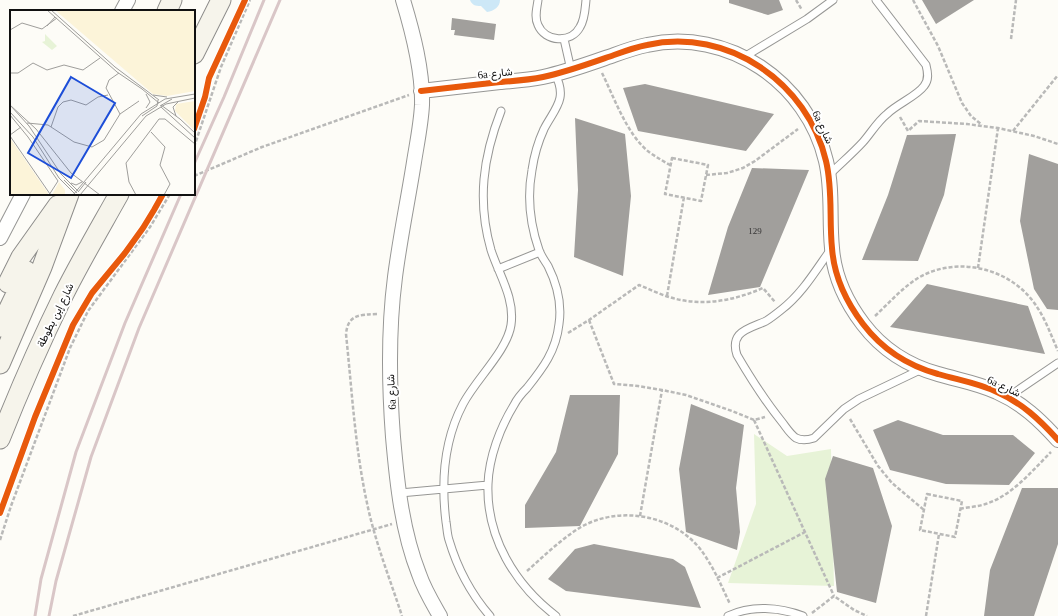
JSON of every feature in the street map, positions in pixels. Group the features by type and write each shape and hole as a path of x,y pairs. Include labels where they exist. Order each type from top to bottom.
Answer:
{"main road":[{"path":"154,10 157,0"},
{"path":"167,10 172,0"},
{"path":"195,52 222,0"},
{"path":"0,301 21,257 66,195"},
{"path":"0,327 66,195"},
{"path":"0,364 42,267 67,195"},
{"name":"شارع إبن بطوطة","path":"0,439 40,345 64,295 118,195"}],"street":[{"path":"123,10 128,0"},
{"name":"6a شارع","path":"403,0 415,45 422,105 391,313 389,361 390,385 395,457 404,520 410,547 419,574 430,599 440,616"},
{"name":"6a شارع","path":"421,91 540,78 571,70 630,49 669,42 696,43 713,46 744,57 769,73 790,92 801,105 817,132 829,175 834,266 846,297 854,312 864,325 876,339 906,362 922,369 995,390 1008,397 1040,420 1055,445"},
{"path":"0,238 22,195"}],"lane":[{"path":"538,0 536,17 538,25 542,32 556,39 564,39 576,33 583,21 586,0"},
{"path":"744,57 807,19 833,0"},
{"path":"829,175 862,143 879,121 894,107 920,91 927,82 928,71 926,65 876,0"},
{"path":"564,39 571,70"},
{"path":"555,74 560,83 560,98 558,106 544,130 536,150 532,170 530,212 540,252 554,279 558,294 560,310 559,325 551,354 544,366 515,403 506,418 494,450 488,485 492,524 507,562 518,579 544,607 556,616"},
{"path":"490,616 481,606 456,562 448,538 444,489 447,454 458,414 472,388 500,351 507,339 511,325 512,310 509,296 492,250 484,210 484,170 493,130 500,111"},
{"path":"832,249 792,301 767,320 740,334 737,339 735,350 762,396 790,433 801,440 808,440 814,438 851,404 866,395 922,369"},
{"path":"498,269 540,252"},
{"path":"1008,397 1058,363"},
{"path":"400,493 488,485"},
{"path":"731,615 763,608 793,612 803,616"}],"path":[{"path":"213,72 245,0"},
{"path":"195,144 221,67 250,0"},
{"path":"914,0 938,46 962,103 971,116 983,125"},
{"path":"1011,39 1016,0"},
{"path":"597,61 634,136 649,152 670,165"},
{"path":"1013,131 1058,75"},
{"path":"195,126 208,84"},
{"path":"195,176 262,147 421,91"},
{"path":"894,107 908,131 919,122 983,125 1013,131 1058,144"},
{"path":"706,176 727,173 743,168 755,161 810,119"},
{"path":"978,268 998,128"},
{"path":"672,158 708,165 706,176 701,201 665,194 672,158"},
{"path":"102,281 143,228 162,195"},
{"path":"0,540 11,506 70,348 88,311 150,227 169,195"},
{"path":"667,296 684,197"},
{"path":"864,325 906,286 919,278 933,271 947,268 963,266 978,268 991,271 1004,277 1016,284 1026,293 1042,316 1058,351"},
{"path":"556,340 590,320 639,285 667,296 696,302 713,302 730,299 747,295 763,288 781,310"},
{"path":"77,319 88,299"},
{"path":"391,313 362,314 356,316 350,321 347,327 347,342 360,466 367,504 373,529 402,616"},
{"path":"590,320 614,384 662,390 686,395 709,402 754,420 776,414"},
{"path":"56,367 70,332"},
{"path":"640,516 662,390"},
{"path":"844,410 878,466 892,483 924,510"},
{"path":"754,420 834,596 854,610 867,616"},
{"path":"960,509 983,505 1001,497 1017,485 1055,445"},
{"path":"927,494 962,501 960,509 955,537 920,530 927,494"},
{"path":"518,579 566,538 582,527 601,519 620,515 640,516 657,520 673,527 687,536 700,549 710,563 731,615"},
{"path":"73,616 404,520"},
{"path":"717,578 805,532"},
{"path":"926,616 939,534"},
{"path":"809,616 834,596"}],"green space":[{"path":"754,434 787,456 831,449 834,586 728,583 756,504"}],"water":[{"path":"470,0 500,0 499,5 496,8 487,12 481,6 473,4"}],"building":[{"path":"729,0 779,0 783,10 768,15 729,3"},
{"path":"922,0 974,0 936,24"},
{"path":"452,18 496,24 494,40 454,35 455,30 451,30"},
{"path":"645,84 774,114 746,151 638,131 623,88"},
{"path":"575,118 625,134 631,196 623,276 574,257 578,190"},
{"path":"956,134 944,195 918,261 862,260 888,195 907,135"},
{"path":"1029,154 1058,164 1058,310 1047,309 1034,289 1020,221"},
{"path":"752,168 809,170 760,287 708,295 728,227"},
{"path":"927,284 1028,306 1045,354 890,327"},
{"path":"570,395 620,395 618,454 580,526 525,528 525,505 556,452"},
{"path":"691,404 744,425 736,488 740,532 737,550 686,532 679,469"},
{"path":"898,420 943,435 1013,435 1035,453 1009,485 946,484 890,470 873,430"},
{"path":"833,456 873,468 892,526 876,603 837,592 825,479"},
{"path":"1022,488 1058,488 1058,544 1034,616 984,616 990,570"},
{"path":"594,544 673,559 685,567 701,608 566,591 548,579 575,549"}],"railway":[{"path":"195,162 224,97 264,0"},
{"path":"49,616 56,581 91,457 139,328 280,0"},
{"path":"35,616 41,579 76,452 125,323 181,195"}],"cycle path":[{"path":"195,126 205,97 209,78 245,0"},
{"path":"421,91 538,78 570,70 639,47 677,42 707,45 734,53 760,67 783,85 802,107 816,133 826,161 828,172 831,237 835,269 842,289 852,307 870,333 887,349 927,371 990,389 1015,401 1037,419 1058,440"},
{"path":"0,513 35,417 73,325 92,293 125,253 143,228 162,195"}]}
